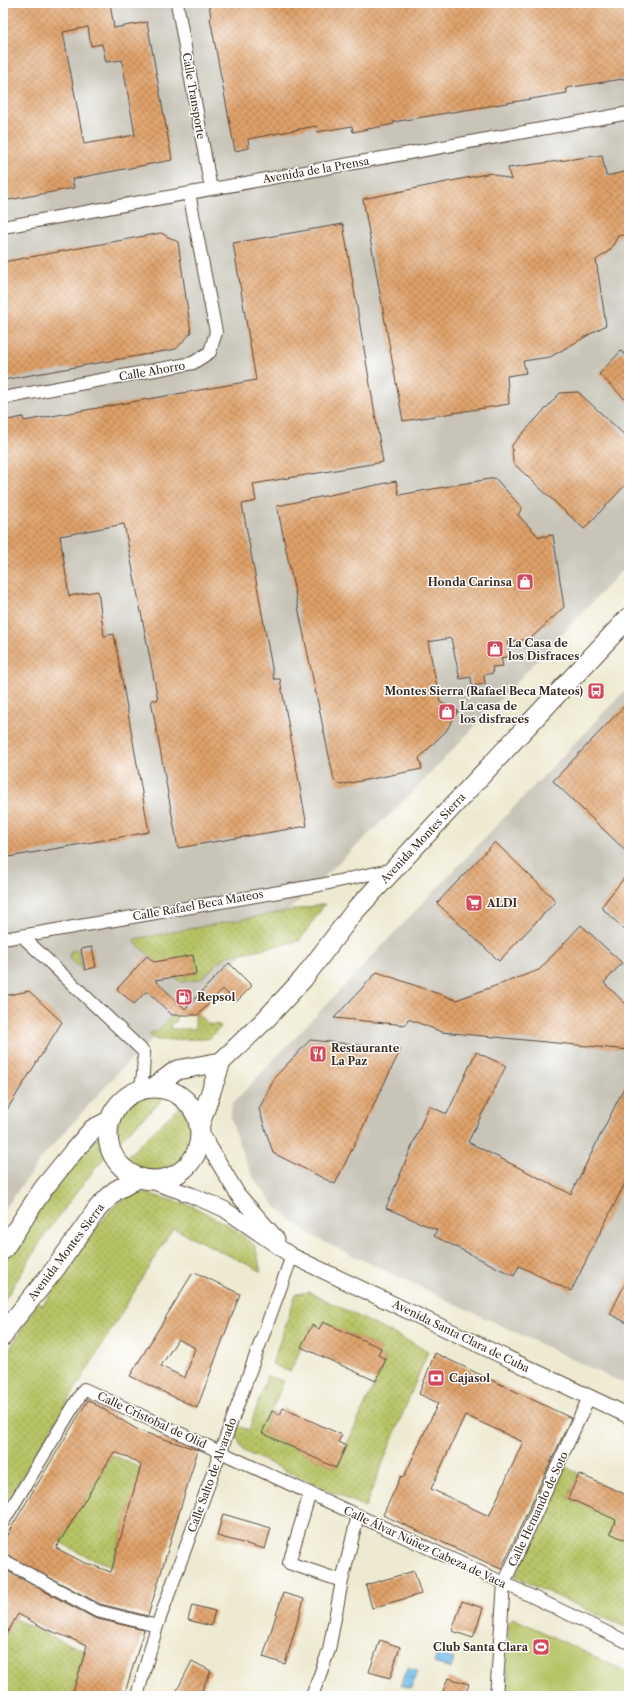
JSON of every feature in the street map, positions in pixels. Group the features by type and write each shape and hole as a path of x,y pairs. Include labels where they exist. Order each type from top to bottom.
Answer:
{"main road":[{"name":"Avenida Montes Sierra","path":"200,1129 221,1062 265,1020 303,979 354,912 629,617"},
{"path":"146,1089 167,1090 180,1096 192,1110 200,1129 196,1153 190,1163 181,1171 165,1179 143,1179 121,1167 114,1159 109,1147 107,1134 109,1121 117,1106 123,1099 146,1089 177,1070 221,1062"},
{"path":"3,1250 43,1189 73,1152 93,1129 109,1121"},
{"name":"Avenida Montes Sierra","path":"3,1336 9,1326 55,1269 98,1208 115,1191 143,1179"}],"street":[{"name":"Calle Transporte","path":"177,3 211,189"},
{"name":"Avenida de la Prensa","path":"3,227 629,113"},
{"name":"Calle Ahorro","path":"3,398 193,364 210,352 216,332 190,193"},
{"name":"Calle Rafael Beca Mateos","path":"3,939 320,884 394,869"},
{"path":"22,936 144,1052 143,1074 146,1089"},
{"name":"Avenida Santa Clara de Cuba","path":"200,1129 238,1195 292,1256"},
{"name":"Avenida Santa Clara de Cuba","path":"143,1179 191,1195 224,1209 292,1256 350,1282 629,1416"},
{"name":"Calle Salto de Alvarado","path":"137,1696 157,1626 292,1256"},
{"name":"Calle Cristobal de Olid","path":"3,1522 84,1389 220,1452"},
{"name":"Calle Hernando de Soto","path":"496,1696 504,1583 589,1397"},
{"name":"Calle Álvar Núñez Cabeza de Vaca","path":"220,1452 504,1583 629,1644"},
{"path":"310,1493 289,1563 342,1581"},
{"path":"312,1696 329,1650 342,1581 358,1515"},
{"path":"3,1560 98,1611 157,1626"}],"shaded area":[{"path":"3,3 629,3 629,563 408,797 121,1069 44,1155 3,1211"},
{"path":"629,686 629,1386 316,1238 301,1229 275,1206 254,1178 244,1158 237,1138 231,1118 231,1110 232,1104"}],"green space":[{"path":"325,904 299,941 228,956 221,960 201,979 182,982 174,978 196,974 193,956 173,977 134,941 135,939"},
{"path":"78,950 81,969 69,958 71,951"},
{"path":"195,1015 198,1015 209,1024 220,1025 221,1027 210,1038 205,1039 159,1040 149,1035 150,1033 158,1031 172,1016 176,1016 176,1022 171,1023 171,1029 195,1029"},
{"path":"152,1096 161,1097 162,1100 120,1140 116,1140 118,1123 124,1110 135,1101"},
{"path":"179,1107 188,1120 191,1134 189,1147 181,1159 170,1167 157,1171 142,1169 126,1160 126,1158"},
{"path":"97,1136 99,1137 104,1158 78,1190 43,1238 3,1303 3,1261 29,1221"},
{"path":"145,1193 192,1206 231,1227 255,1246 261,1271 173,1228 3,1508 3,1360 38,1302 43,1305 77,1253 114,1206 130,1195"},
{"path":"309,1292 428,1351 365,1507 243,1451 235,1433 238,1426 249,1430 267,1376 284,1381 262,1433 336,1468 386,1359 378,1355 381,1348 323,1322 319,1329 312,1325 290,1372 272,1364 296,1294"},
{"path":"112,1455 141,1468 112,1566 85,1556 60,1542"},
{"path":"566,1467 579,1474 568,1498 616,1520 629,1542 629,1629 515,1577"},
{"name":"Club Santa Clara","path":"513,1618 629,1673 629,1696 505,1696 509,1621"},
{"path":"15,1619 85,1651 72,1696 3,1696 3,1640"}],"water":[{"path":"437,1654 454,1659 451,1668 434,1663"},
{"path":"407,1668 417,1671 411,1688 401,1685"}],"building":[{"path":"3,3 110,3 114,28 147,22 172,160 72,179 74,188 3,201 3,111 6,111 3,94","holes":["88,27 91,46 102,44 106,62 122,60 135,135 84,144 63,32"]},
{"path":"209,3 629,3 629,78 566,88 567,93 393,122 394,124 353,132 352,126 317,132 316,126 248,139 249,148 235,151 210,18"},
{"path":"602,155 606,176 629,171 629,234 618,236 610,250 596,260 606,325 550,357 523,361 526,373 507,376 509,404 403,421 363,199 491,173 511,180 508,168"},
{"path":"343,224 383,462 253,484 256,501 242,504 274,679 280,679 307,826 178,848 151,700 158,700 124,524 60,536 69,596 98,591 104,636 114,634 149,832 3,858 3,421 23,417 24,421 256,380 233,243"},
{"path":"161,233 178,242 191,333 176,349 3,380 3,262"},
{"path":"621,351 629,358 629,403 599,374"},
{"path":"578,392 629,439 629,481 584,529 513,463 512,445 560,393"},
{"path":"495,478 522,508 518,515 539,537 553,535 564,607 530,639 507,642 510,656 501,658 503,666 492,667 493,673 484,675 485,684 472,686 471,677 460,679 451,638 428,642 440,702 458,711 446,731 419,758 422,769 340,785 334,780 277,506 396,481 399,495"},
{"path":"629,701 629,854 553,781"},
{"path":"495,842 556,901 499,961 437,903"},
{"path":"629,872 629,934 601,907"},
{"path":"581,925 622,963 604,983 629,1007 629,1050 442,1032 408,1019 406,1025 334,1018 377,972 456,1000 539,970"},
{"path":"92,947 96,967 85,970 81,949"},
{"path":"193,955 196,974 155,980 185,1009 229,963 252,986 236,1002 223,989 198,1015 172,1015 147,991 134,1004 117,989 147,956 154,962"},
{"path":"29,991 62,1022 3,1116 3,996"},
{"path":"310,1040 401,1049 335,1184 273,1153 259,1109 275,1077"},
{"path":"476,1052 506,1066 468,1142 571,1194 629,1078 629,1175 571,1291 519,1266 514,1276 434,1236 437,1230 386,1208 429,1106 447,1114"},
{"path":"197,1273 240,1294 197,1408 130,1376 192,1274","holes":["178,1339 195,1348 185,1378 161,1366"]},
{"path":"629,1276 629,1324 610,1314"},
{"path":"323,1322 381,1348 378,1355 386,1359 376,1381 301,1347 312,1325 319,1329"},
{"path":"435,1353 571,1418 501,1569 383,1515 401,1476 404,1477 438,1403 419,1394","holes":["465,1415 523,1442 489,1516 431,1489"]},
{"path":"88,1400 140,1431 198,1450 148,1616 100,1604 3,1553 3,1541","holes":["114,1452 128,1457 141,1465 111,1572 83,1562 56,1548"]},
{"path":"283,1408 342,1435 338,1442 346,1446 336,1468 262,1433 272,1411 280,1415"},
{"path":"579,1474 629,1496 629,1542 610,1533 616,1520 568,1498"},
{"path":"223,1514 271,1528 265,1549 217,1536"},
{"path":"3,1569 94,1618 144,1630 124,1696 72,1696 87,1645 46,1629 18,1614 3,1640"},
{"path":"414,1571 421,1594 372,1608 366,1585"},
{"path":"283,1593 304,1599 285,1664 263,1657"},
{"path":"462,1601 483,1608 473,1638 452,1631"},
{"path":"192,1605 215,1611 211,1626 188,1620"},
{"path":"380,1640 400,1647 390,1678 369,1672"},
{"path":"192,1661 211,1671 199,1696 174,1696"},
{"path":"448,1678 469,1684 465,1696 441,1696"}],"place":[{"name":"Honda Carinsa","path":"525,582"},
{"name":"La Casa de los Disfraces","path":"495,649"},
{"name":"Montes Sierra (Rafael Beca Mateos)","path":"596,691"},
{"name":"La casa de los disfraces","path":"447,712"},
{"name":"ALDI","path":"474,903"},
{"name":"Repsol","path":"184,997"},
{"name":"Restaurante La Paz","path":"318,1054"},
{"name":"Cajasol","path":"436,1378"},
{"name":"Club Santa Clara","path":"541,1647"}]}
